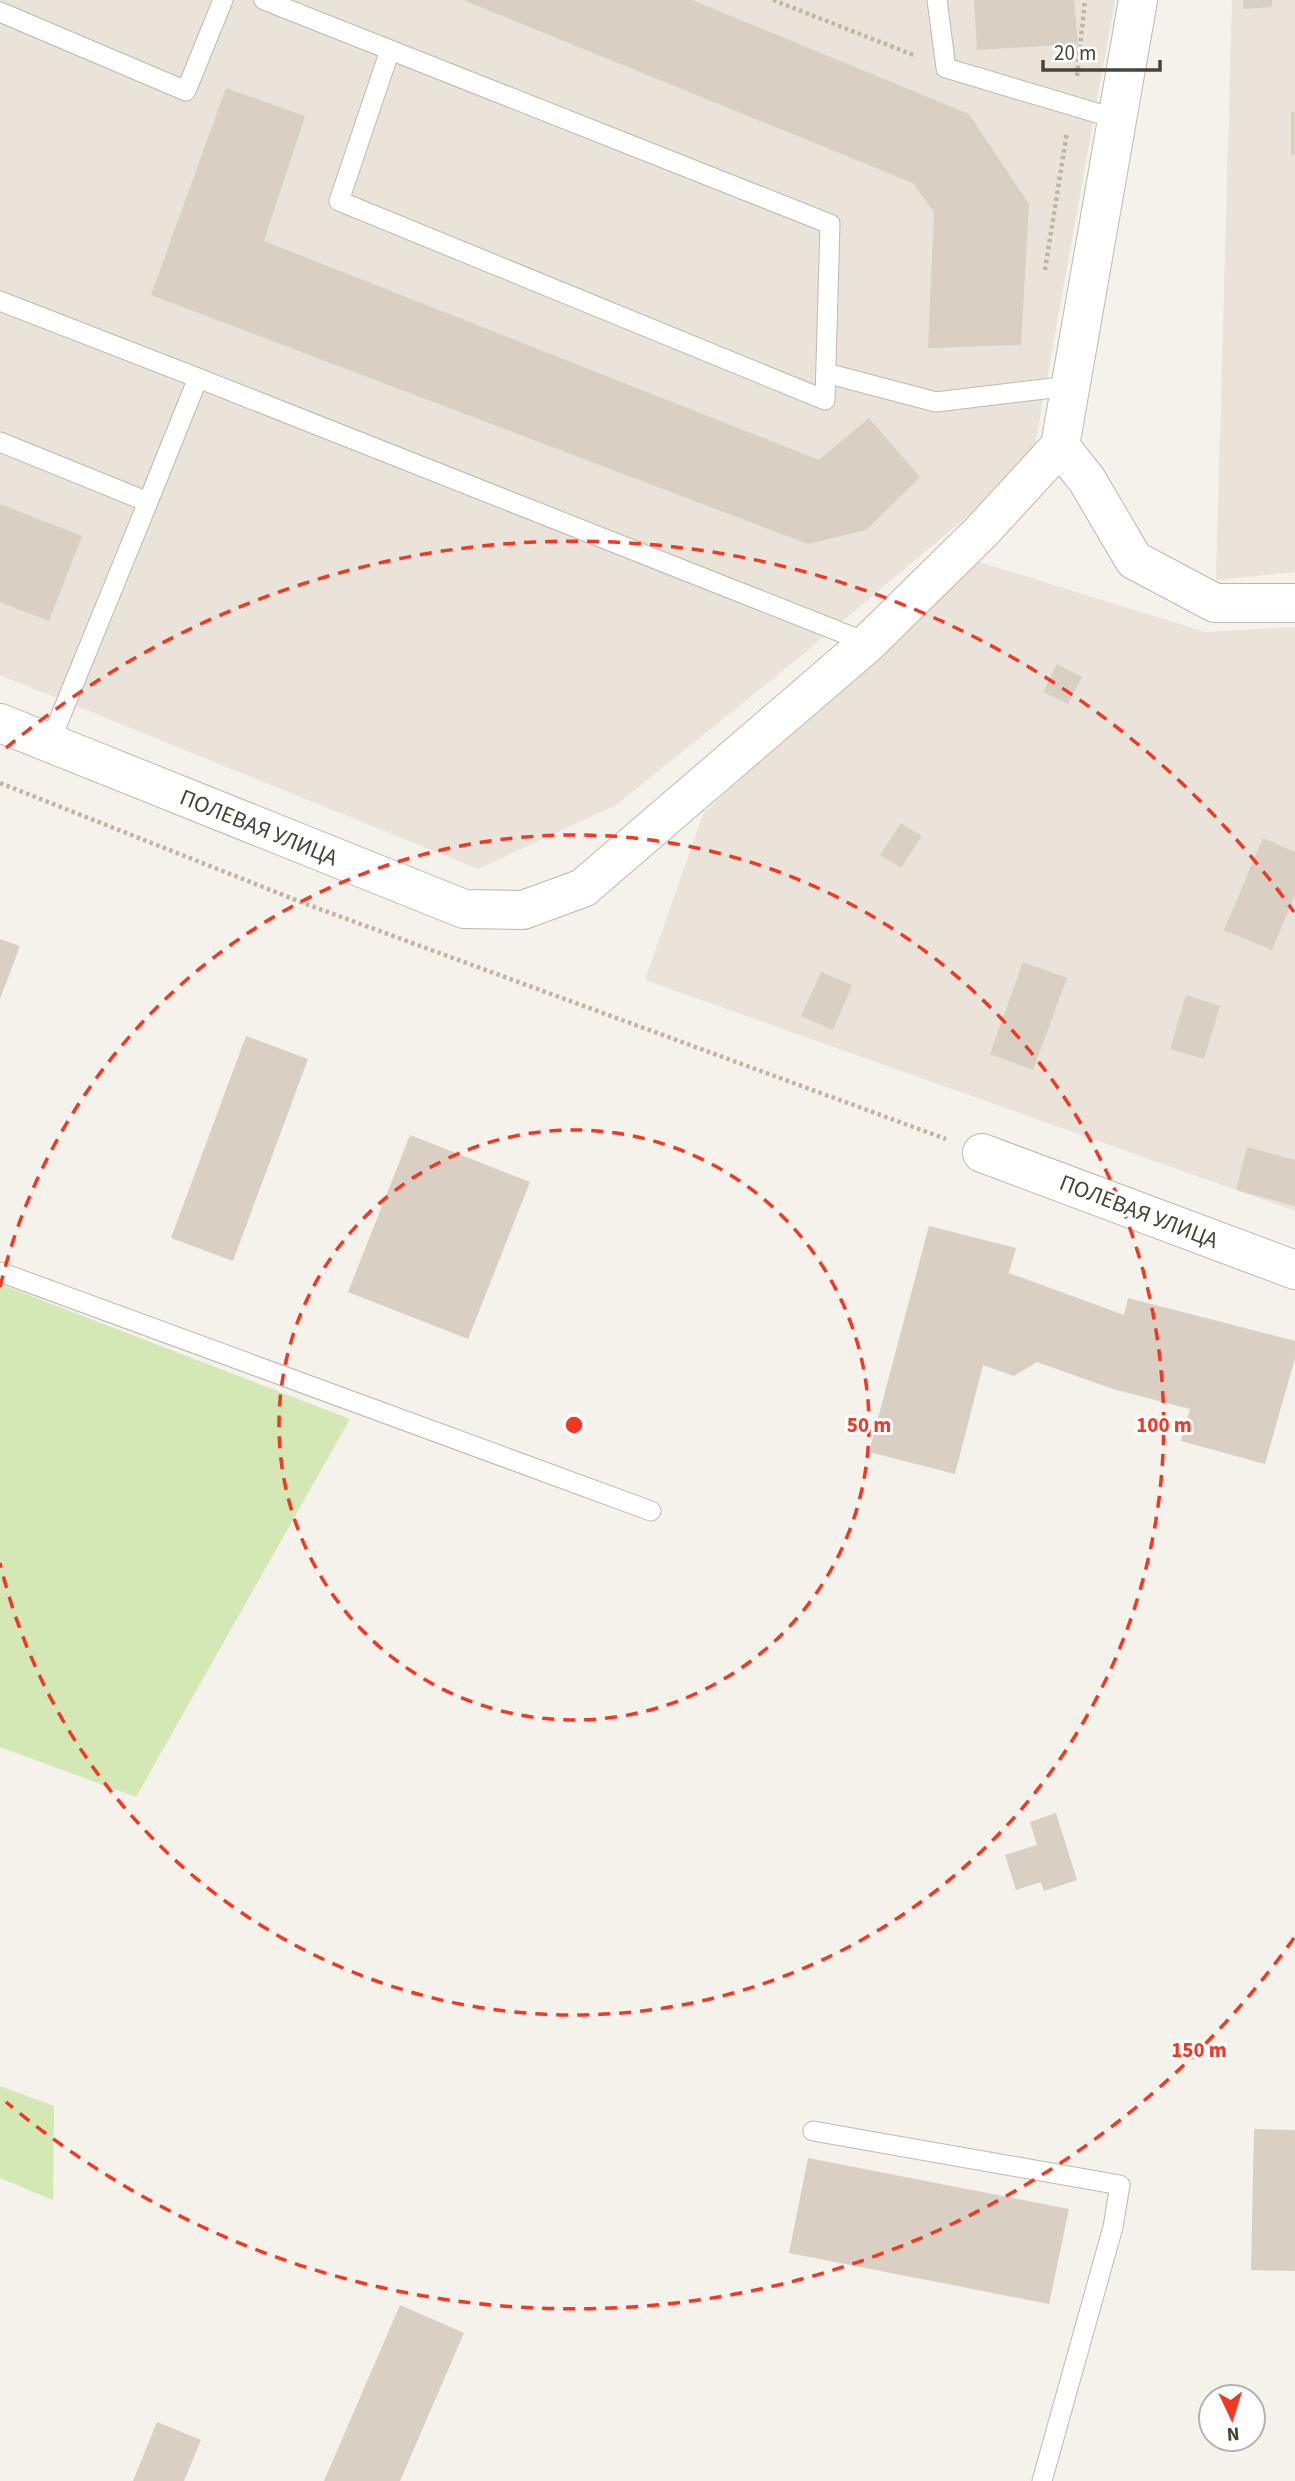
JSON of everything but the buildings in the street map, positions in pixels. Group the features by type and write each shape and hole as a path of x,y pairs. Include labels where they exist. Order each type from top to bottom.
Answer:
{"street":[{"path":"868,643 983,530 1060,446 1138,0"},
{"path":"1060,446 1087,480 1133,560 1215,603 1295,603"},
{"name":"ПОЛЕВАЯ УЛИЦА","path":"0,723 464,909 523,910 583,888 868,643"},
{"name":"ПОЛЕВАЯ УЛИЦА","path":"982,1153 1295,1270"}],"lane":[{"path":"0,12 186,91 223,0"},
{"path":"264,0 830,224 825,400 339,201 390,50"},
{"path":"937,0 946,68 1117,119"},
{"path":"0,301 868,643"},
{"path":"826,373 936,402 1069,386"},
{"path":"50,742 198,378"},
{"path":"0,442 148,502"},
{"path":"0,1272 651,1511"},
{"path":"813,2131 1120,2185 1113,2227 1042,2481"}],"path":[{"path":"773,0 946,68"},
{"path":"1080,60 1085,0"},
{"path":"1045,270 1071,106"},
{"path":"0,783 306,904 982,1153"}],"shaded area":[{"path":"0,0 1115,0 1032,462 801,656 616,805 478,869 0,675"},
{"path":"1232,0 1295,0 1295,572 1216,580"},
{"path":"970,559 1205,632 1295,627 1295,1211 645,980 703,814"}],"green space":[{"path":"0,1284 350,1419 136,1797 0,1747"},
{"path":"0,2086 54,2106 53,2200 0,2178"}]}
